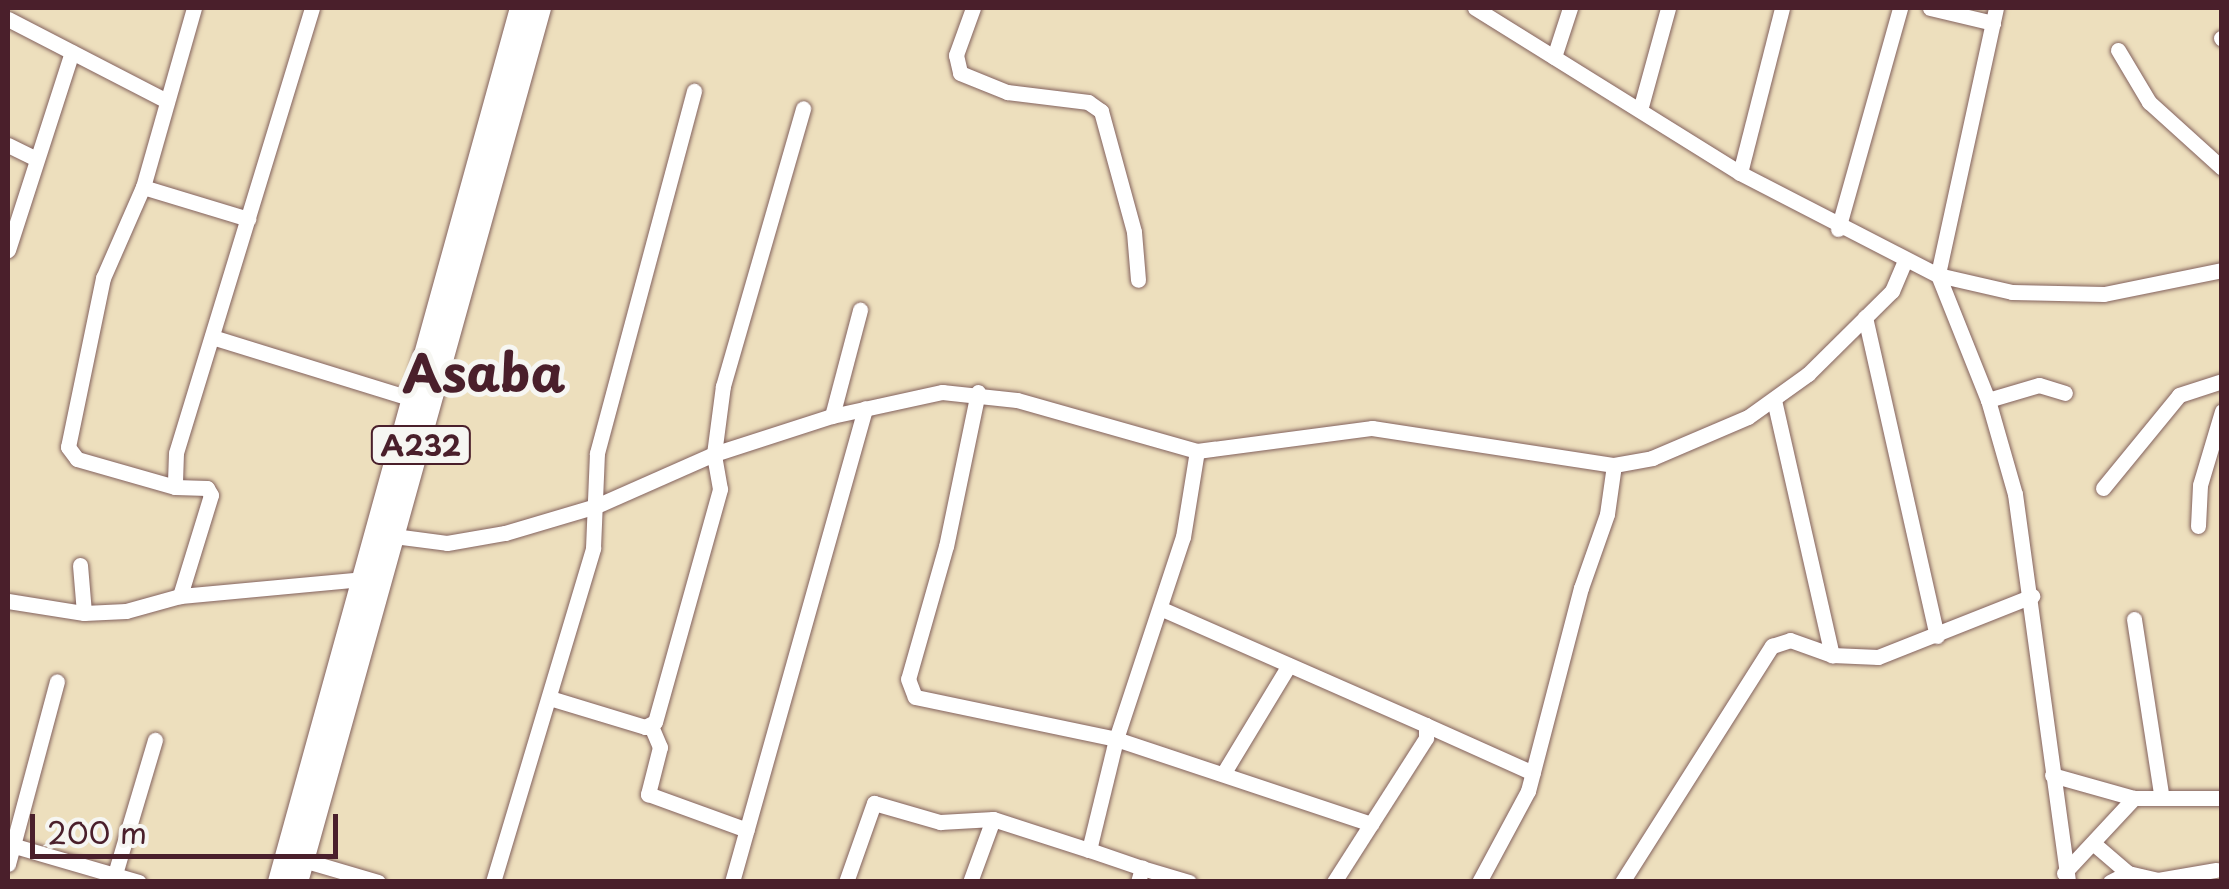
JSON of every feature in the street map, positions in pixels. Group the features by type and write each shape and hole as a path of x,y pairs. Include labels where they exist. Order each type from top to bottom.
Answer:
{"highway":[{"name":"A232","path":"298,876 394,536 483,181 521,8"},
{"name":"A232","path":"298,876 365,579 414,400 540,8"}],"street":[{"path":"180,596 211,495 207,488 175,487 76,459 68,447 103,278 143,188 194,8"},
{"path":"175,487 176,452 312,8"},
{"path":"974,8 956,55 960,73 1007,92 1088,102 1101,111 1134,232 1138,280"},
{"path":"1475,8 1740,173 1838,229 1938,275 2012,292 2104,294 2222,270"},
{"path":"1554,57 1570,8"},
{"path":"1640,110 1668,8"},
{"path":"1740,173 1782,8"},
{"path":"1838,229 1900,8"},
{"path":"1930,8 1994,15 1938,275 1988,400 2015,494 2032,596 2066,877"},
{"path":"8,19 167,101"},
{"path":"2118,50 2149,102 2222,168"},
{"path":"8,250 72,52"},
{"path":"494,882 552,698 593,548 597,453 694,91"},
{"path":"747,830 650,797 646,790 660,747 650,726 720,489 714,454 722,386 803,108"},
{"path":"8,146 35,158"},
{"path":"143,188 248,219"},
{"path":"394,536 448,543 596,506 714,454 832,416 942,392 978,392 1197,451 1372,428 1614,465 1696,443 1774,400 1892,291 1904,260"},
{"path":"832,416 860,310"},
{"path":"1866,317 1937,636"},
{"path":"212,336 414,400"},
{"path":"2103,488 2179,395 2222,381"},
{"path":"1988,400 2039,386 2065,393"},
{"path":"978,392 910,690 916,696 1116,739 1371,824"},
{"path":"1774,400 1832,654"},
{"path":"732,882 866,408"},
{"path":"2198,526 2200,485 2222,411"},
{"path":"1089,850 1116,739 1162,609 1197,451"},
{"path":"1479,882 1533,773 1580,588 1607,514 1614,465"},
{"path":"80,565 84,613"},
{"path":"8,601 84,613 126,611 180,596 365,579"},
{"path":"1622,882 1772,646 1790,640 1832,654 1878,658 2032,596"},
{"path":"1162,609 1533,773"},
{"path":"2134,619 2161,794"},
{"path":"1222,774 1289,665"},
{"path":"8,864 10,844 57,680"},
{"path":"552,698 650,726"},
{"path":"1334,882 1426,738 1426,725"},
{"path":"10,844 126,878 155,740"},
{"path":"2052,775 2134,798 2161,794 2222,798"},
{"path":"2066,877 2134,798"},
{"path":"846,882 874,803 940,822 992,819 1089,850 1140,875 1189,882"},
{"path":"970,882 992,819"},
{"path":"2093,843 2128,873 2158,880 2215,872"},
{"path":"2110,882 2128,873"},
{"path":"298,876 378,882"}],"district":[{"name":"Asaba","path":"484,372"}]}
